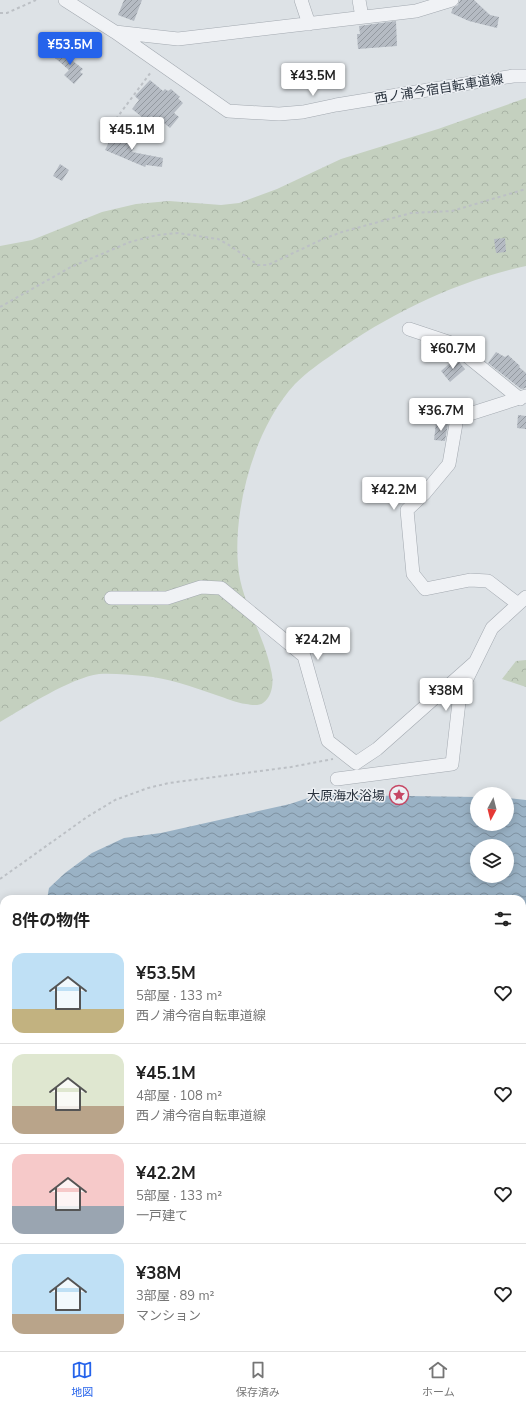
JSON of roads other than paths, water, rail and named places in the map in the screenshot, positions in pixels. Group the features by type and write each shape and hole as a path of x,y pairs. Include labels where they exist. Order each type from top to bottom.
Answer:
{"street":[{"name":"西ノ浦今宿自転車道線","path":"65,0 80,6 158,63 228,111 279,114 303,112 336,104 513,76 526,76"},
{"path":"300,0 309,24"},
{"path":"359,0 362,17"},
{"path":"115,32 178,39 416,11 436,3 452,0"},
{"path":"409,329 451,343 523,398"},
{"path":"337,778 452,764 460,692 492,628 522,600 488,581 470,580 425,589 413,574 407,510 424,494 449,464 457,418 523,398"},
{"path":"111,598 168,598 201,587 221,588 304,656 328,741 356,763 377,749 474,663"}],"water":[{"path":"335,795 470,797 470,831 514,831 514,799 526,800 526,895 48,895 49,888 65,873 92,853 124,838 161,833 290,804 314,796"}],"place":[{"name":"大原海水浴場","path":"399,795"}]}
